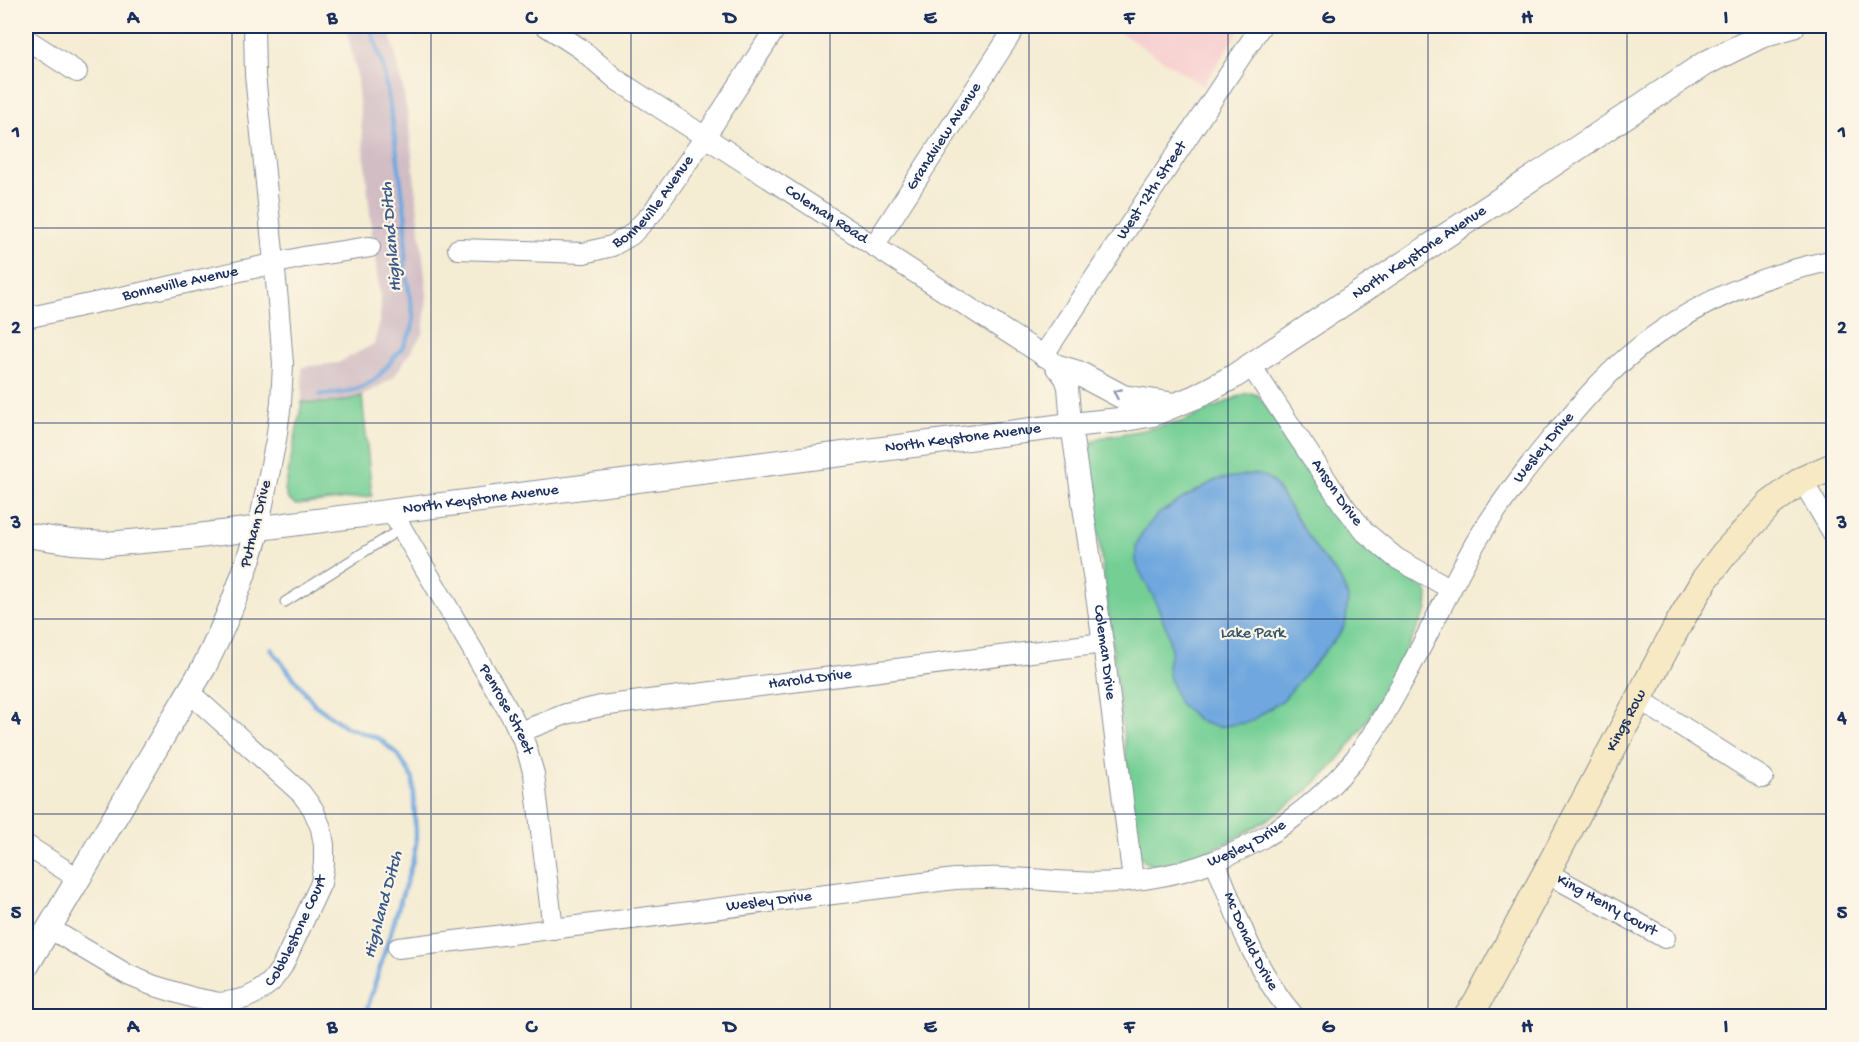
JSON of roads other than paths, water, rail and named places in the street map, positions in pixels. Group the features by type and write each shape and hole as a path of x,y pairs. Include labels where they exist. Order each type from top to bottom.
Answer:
{"main road":[{"name":"Kings Row","path":"1467,1017 1477,1003 1689,605 1718,562 1770,504 1802,480 1833,466"}],"street":[{"name":"Putnam Drive","path":"26,967 190,693 219,639 239,590 258,529 281,403 283,364 255,75 254,26"},
{"name":"Coleman Road","path":"546,26 581,49 618,80 1050,361"},
{"name":"Bonneville Avenue","path":"458,249 584,253 612,246 631,235 644,224 705,137 777,26"},
{"name":"Grandview Avenue","path":"874,246 1016,26"},
{"name":"West 12th Street","path":"1050,361 1261,26"},
{"name":"North Keystone Avenue","path":"26,535 72,542 106,544 258,529 397,520 1153,414 1217,387 1251,366 1704,64 1763,30 1793,26"},
{"path":"26,39 77,72"},
{"name":"Bonneville Avenue","path":"26,318 313,255 370,247"},
{"name":"Wesley Drive","path":"399,948 955,879 1000,878 1080,883 1133,880 1168,874 1215,861 1268,834 1299,812 1354,760 1389,707 1494,512 1577,408 1602,381 1660,332 1683,316 1713,300 1780,273 1833,260"},
{"path":"1050,361 1123,397 1174,404"},
{"path":"1050,361 1065,378 1068,387 1071,425"},
{"name":"Anson Drive","path":"1251,366 1342,503 1365,532 1396,558 1451,589"},
{"name":"Coleman Drive","path":"1071,425 1103,643 1133,880"},
{"path":"1802,480 1833,534"},
{"name":"Penrose Street","path":"397,520 520,732 534,774 554,929"},
{"name":"Harold Drive","path":"520,732 566,714 601,706 1103,643"},
{"name":"Cobblestone Court","path":"50,928 128,975 152,985 206,1001 219,1003 246,998 271,982 282,967 321,883 324,863 321,828 313,809 301,793 190,693"},
{"path":"1639,699 1763,778"},
{"path":"26,845 79,879"},
{"name":"Mc Donald Drive","path":"1215,861 1248,945 1275,992 1294,1017"},
{"name":"King Henry Court","path":"1547,873 1665,938"}],"lane":[{"path":"285,602 397,520"}],"water":[{"path":"1252,474 1266,477 1274,483 1319,553 1340,578 1348,597 1346,621 1338,636 1283,700 1251,721 1218,727 1201,722 1177,699 1169,675 1171,650 1167,630 1136,562 1136,546 1142,533 1157,515 1182,499 1216,480"}],"waterway":[{"name":"Highland Ditch","path":"320,395 346,392 363,387 378,377 403,347 412,329 414,317 405,270 406,220 393,125 383,66 370,26"},
{"name":"Highland Ditch","path":"271,649 315,705 346,727 380,739 399,756 413,779 416,843 413,860 365,1016"}],"park label":[{"name":"Lake Park","path":"1253,634"}]}
